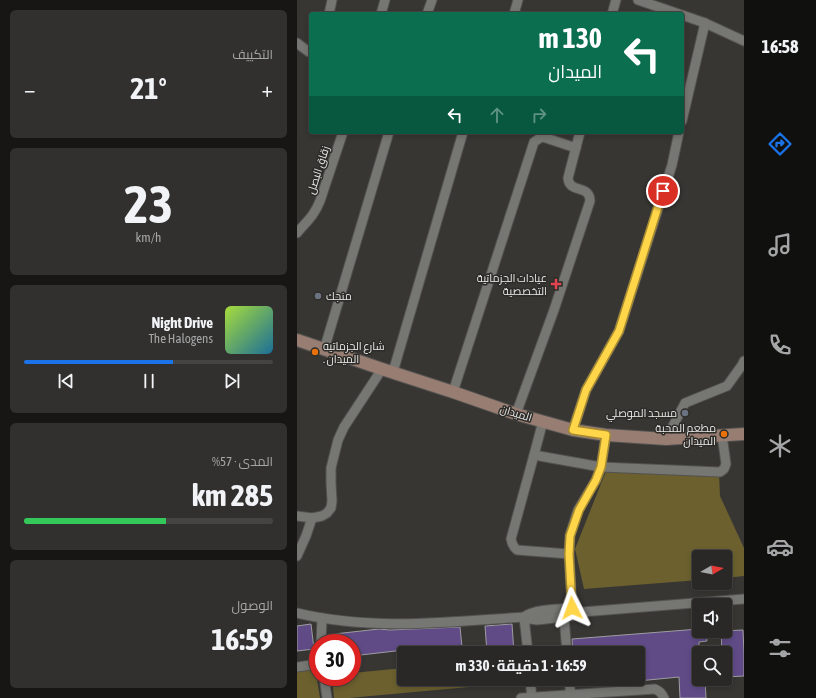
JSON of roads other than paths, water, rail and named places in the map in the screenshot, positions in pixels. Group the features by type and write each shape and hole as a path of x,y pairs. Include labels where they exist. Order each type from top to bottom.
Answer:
{"street":[{"path":"330,12 333,0"},
{"path":"382,12 385,0"},
{"path":"428,12 431,0"},
{"path":"515,12 518,0"},
{"path":"613,12 616,0"},
{"path":"638,0 673,12"},
{"path":"684,16 705,23 744,41"},
{"path":"684,112 705,23"},
{"path":"297,43 309,52"},
{"name":"زقاق البصل","path":"297,232 310,219 316,210 342,134"},
{"path":"324,350 388,134"},
{"path":"297,516 312,518 322,516 331,508 331,468 338,440 344,427 387,371 462,134"},
{"path":"516,414 554,310 590,201 590,197 586,191 572,187 568,182 580,134"},
{"path":"573,430 586,390 619,331 672,165 679,134"},
{"path":"453,392 535,142 543,137 576,148"},
{"name":"الميدان","path":"297,340 516,414 573,430 606,435 667,439 744,434"},
{"path":"667,439 685,403 727,386 744,361"},
{"path":"543,421 511,539 511,544 513,548 517,550 569,554"},
{"path":"572,608 569,554 570,536 579,510 596,480 601,467 606,435"},
{"path":"534,455 601,467 720,472 724,469 726,464 722,435"},
{"path":"297,556 307,536 312,518"},
{"path":"297,614 358,622 410,624 525,617 534,620 577,615 582,612 744,599"},
{"path":"525,617 536,612 572,608 582,612"},
{"path":"525,617 527,646"},
{"path":"564,617 566,646"},
{"path":"321,634 322,618"},
{"path":"297,666 309,665"},
{"path":"325,686 327,698"},
{"path":"531,686 532,698"},
{"path":"570,686 571,696"},
{"path":"521,698 571,696 655,689 658,690 664,698"}],"place":[{"name":"عيادات الجزماتية التخصصية","path":"556,284"},
{"name":"منجك","path":"318,296"},
{"name":"شارع الجزماتيه . الميدان","path":"315,352"},
{"name":"مسجد الموصلي","path":"685,413"},
{"name":"مطعم المحبة الميدان","path":"724,434"}]}
